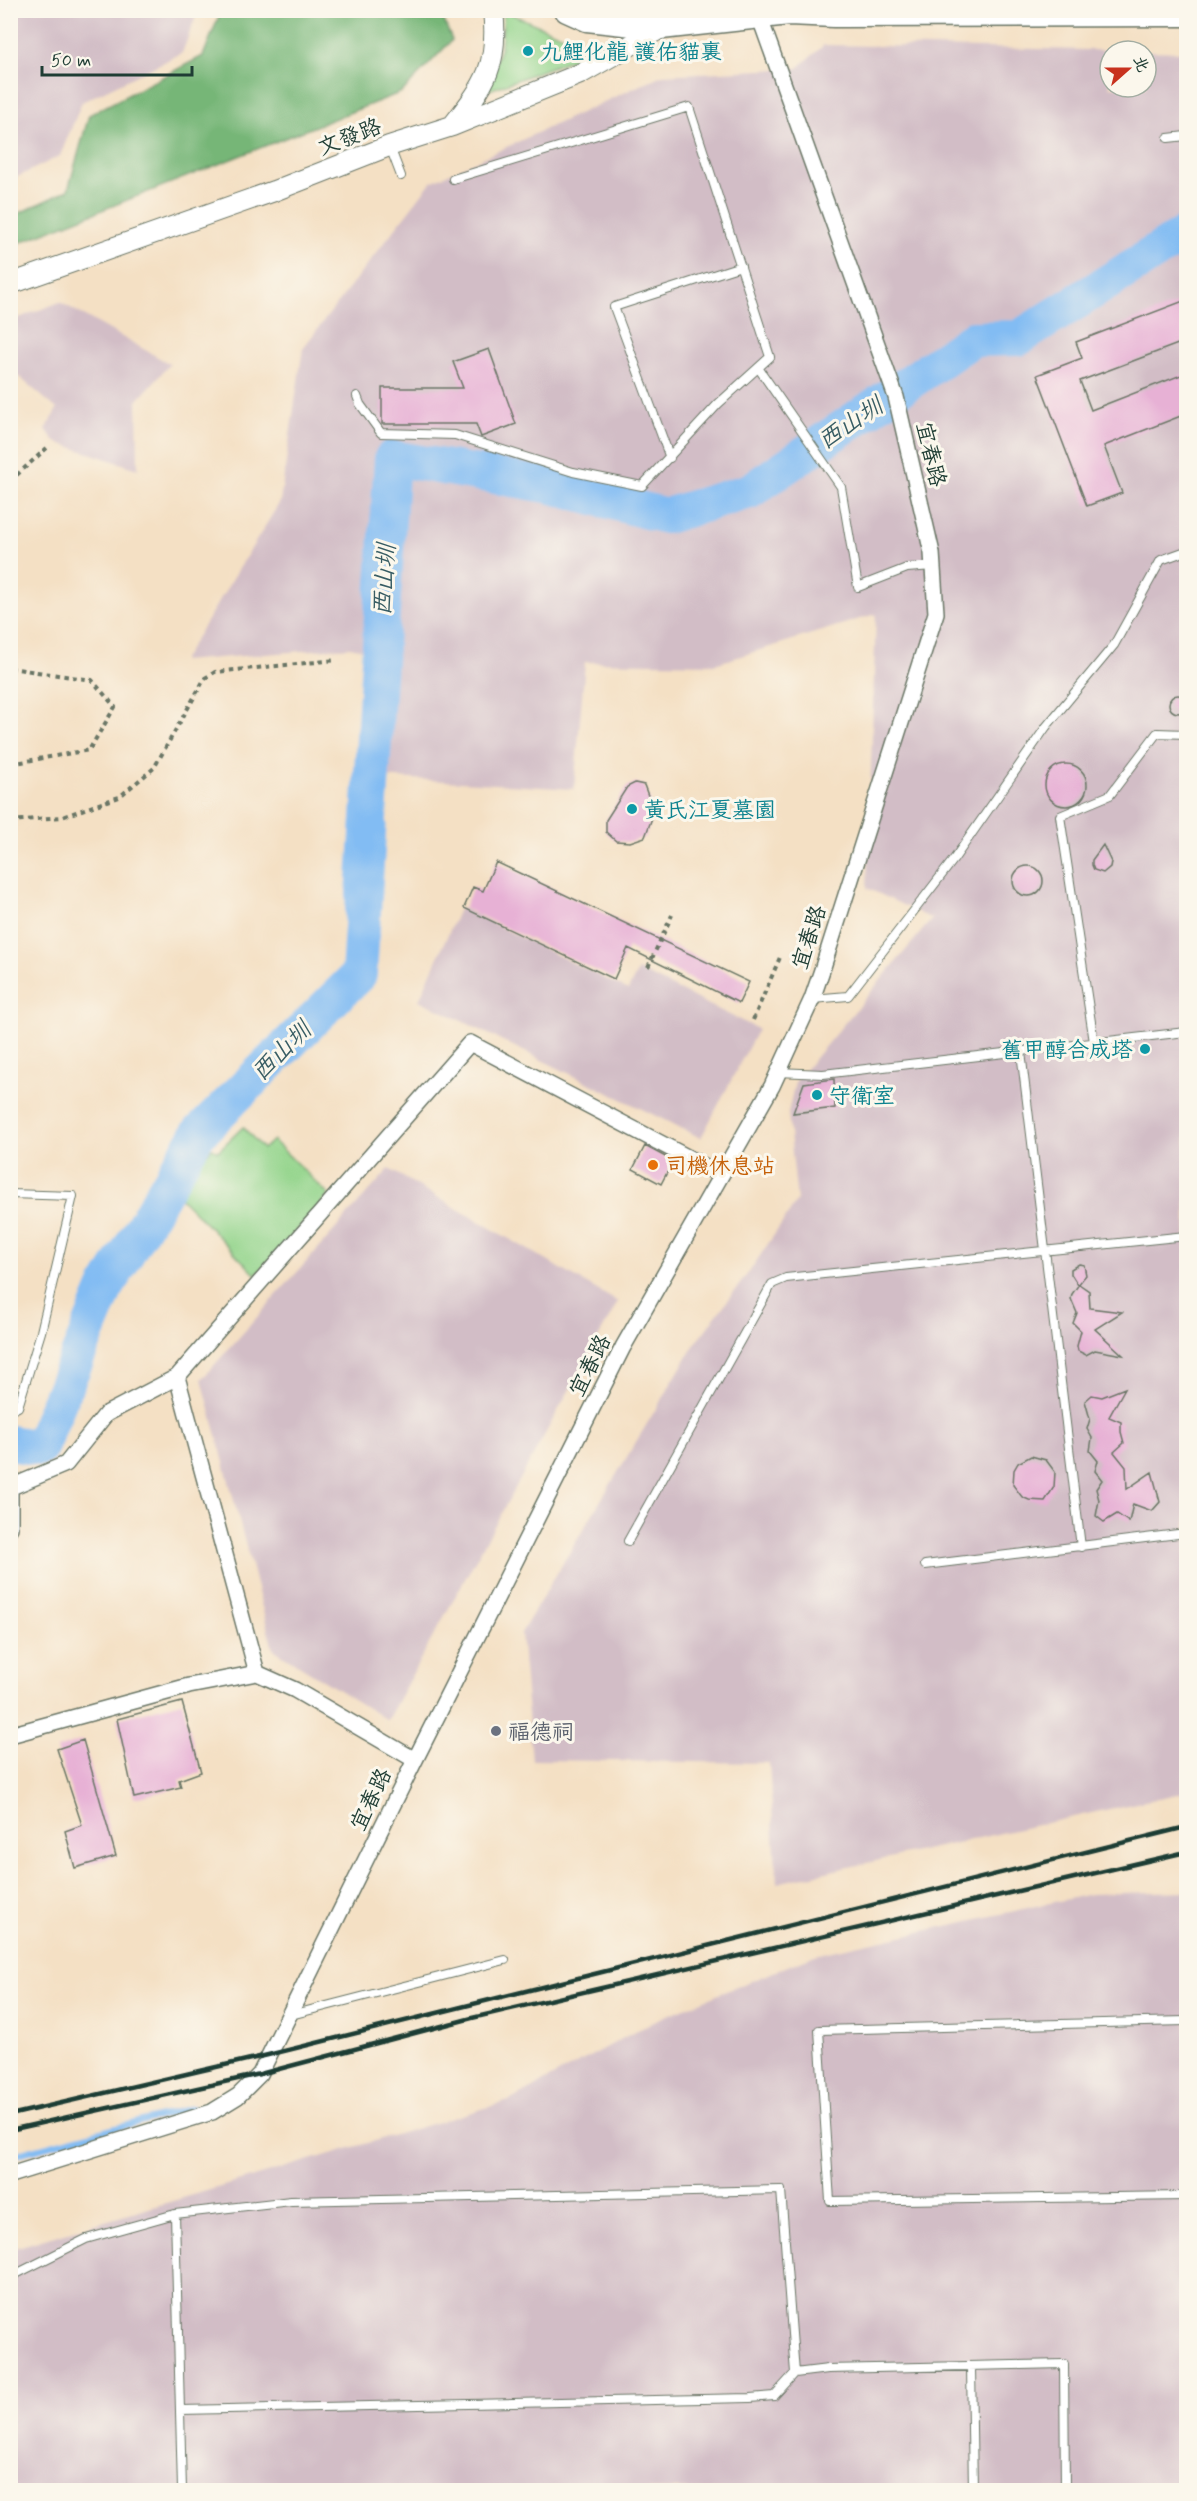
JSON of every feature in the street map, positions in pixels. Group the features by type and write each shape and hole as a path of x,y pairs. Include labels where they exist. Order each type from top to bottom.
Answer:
{"main road":[{"path":"567,10 587,19 661,27 757,13 834,15 1186,14"}],"street":[{"path":"452,126 478,93 494,59 493,10"},
{"name":"文發路","path":"10,284 389,146 452,126 580,74 693,10"},
{"name":"宜春路","path":"10,2175 212,2112 238,2096 260,2074 623,1347 778,1072 812,999 936,613 933,566 896,397 757,13"},
{"path":"10,1528 10,1486 66,1464 106,1414 177,1377 470,1043 721,1175"},
{"path":"177,1377 257,1673"},
{"path":"10,1735 189,1686 257,1673 295,1690 415,1760"}],"lane":[{"path":"357,396 381,434 454,435 585,475 642,486 718,404 770,357 689,107 453,180"},
{"path":"1168,138 1186,136"},
{"path":"389,146 401,176"},
{"path":"670,458 614,307 741,266"},
{"path":"759,369 841,487 858,587 907,568 933,566"},
{"path":"812,999 848,996 954,859 1046,727 1114,645 1161,560 1186,551"},
{"path":"1094,1042 1060,816 1110,795 1157,734 1186,734"},
{"path":"778,1072 823,1074 1186,1032"},
{"path":"1021,1052 1043,1251 1081,1546"},
{"path":"10,1194 73,1196 41,1332 18,1407 10,1412"},
{"path":"628,1541 772,1284 786,1278 1186,1236"},
{"path":"925,1565 1186,1533"},
{"path":"288,2015 505,1960"},
{"path":"1186,2021 819,2030 830,2201 1186,2196"},
{"path":"10,2277 86,2239 175,2214 291,2201 781,2190 795,2373"},
{"path":"175,2214 183,2490"},
{"path":"180,2410 750,2398 774,2396 795,2373 828,2369 1064,2364 1065,2490"},
{"path":"970,2366 973,2490"}],"path":[{"path":"10,481 48,447"},
{"path":"10,821 62,817 119,797 154,768 205,678 215,672 337,660"},
{"path":"10,668 92,680 115,707 89,750 10,764"},
{"path":"648,967 672,915"},
{"path":"753,1020 781,955"}],"shaded area":[{"path":"11,10 198,11 182,53 82,102 60,156 11,180"},
{"path":"824,45 1098,50 1098,99 1158,99 1158,51 1186,52 1186,1792 777,1883 769,1763 532,1760 521,1633 695,1344 749,1272 797,1201 788,1113 795,1082 932,919 867,888 876,614 715,664 585,662 574,789 378,777 389,655 350,647 182,661 280,502 303,348 431,182 662,75 798,68"},
{"path":"60,302 170,364 137,401 138,469 55,442 46,429 57,409 11,370 11,321"},
{"path":"460,907 628,990 638,970 758,1029 701,1138 419,1000"},
{"path":"389,1169 618,1302 387,1720 273,1649 202,1379"},
{"path":"1186,1891 1186,2490 11,2490 11,2249 509,2101 658,2019 815,1955 1091,1894"}],"green space":[{"path":"221,11 440,11 452,40 402,92 11,246 11,217 68,190 89,115 203,56"},
{"path":"504,11 575,41 579,51 573,59 484,92 501,47"},
{"path":"243,1127 263,1149 273,1140 329,1195 256,1275 172,1189 212,1148 218,1151"}],"building":[{"path":"1186,300 1186,341 1080,381 1091,410 1186,373 1186,414 1104,446 1122,493 1087,506 1037,375 1082,358 1076,342"},
{"path":"489,349 516,424 481,437 476,424 382,424 382,388 463,388 453,362"},
{"path":"1174,695 1182,695 1187,700 1185,711 1174,713 1169,708 1169,700"},
{"path":"1066,764 1081,770 1087,785 1081,800 1066,806 1051,800 1045,785 1051,770"},
{"name":"黃氏江夏墓園","path":"635,783 644,785 650,801 652,818 645,837 630,842 616,841 606,832 606,820 627,787"},
{"path":"1103,845 1111,862 1110,867 1103,873 1094,870 1092,860"},
{"path":"496,862 749,982 739,1003 628,948 614,979 464,908 473,887 483,891"},
{"path":"1028,866 1039,870 1043,881 1039,892 1028,896 1017,892 1013,881 1017,870"},
{"name":"守衛室","path":"834,1079 835,1108 793,1113 804,1083"},
{"name":"司機休息站","path":"645,1146 673,1161 661,1184 633,1169"},
{"path":"1079,1264 1084,1265 1086,1275 1078,1285 1071,1274 1071,1269"},
{"path":"1079,1284 1089,1291 1090,1308 1122,1312 1095,1329 1123,1355 1095,1350 1086,1355 1078,1351 1081,1331 1073,1323 1077,1313 1071,1299"},
{"path":"1125,1388 1109,1417 1121,1422 1124,1443 1114,1452 1126,1467 1127,1489 1152,1472 1160,1502 1152,1511 1133,1504 1129,1522 1117,1514 1104,1522 1096,1516 1099,1500 1096,1489 1102,1480 1095,1471 1098,1461 1090,1451 1092,1438 1087,1429 1090,1419 1085,1401 1092,1395 1102,1397"},
{"path":"1031,1456 1046,1460 1055,1472 1054,1487 1045,1501 1022,1497 1013,1485 1014,1470 1018,1463"},
{"path":"182,1702 201,1772 179,1780 181,1787 134,1798 117,1719"},
{"path":"83,1740 116,1856 75,1868 65,1831 82,1825 57,1749"}],"waterway":[{"name":"西山圳","path":"10,1443 40,1448 105,1290 198,1134 359,974 392,458 552,486 666,516 750,491 973,339 1019,338 1186,233"},
{"path":"10,2156 192,2108"}],"railway":[{"path":"10,2115 268,2055 1186,1827"},
{"path":"10,2130 260,2074 472,2018 1186,1852"}],"place":[{"name":"九鯉化龍 護佑貓裏","path":"528,51"},
{"name":"黃氏江夏墓園","path":"632,809"},
{"name":"舊甲醇合成塔","path":"1145,1049"},
{"name":"守衛室","path":"817,1095"},
{"name":"司機休息站","path":"653,1165"},
{"name":"福德祠","path":"496,1731"}]}
